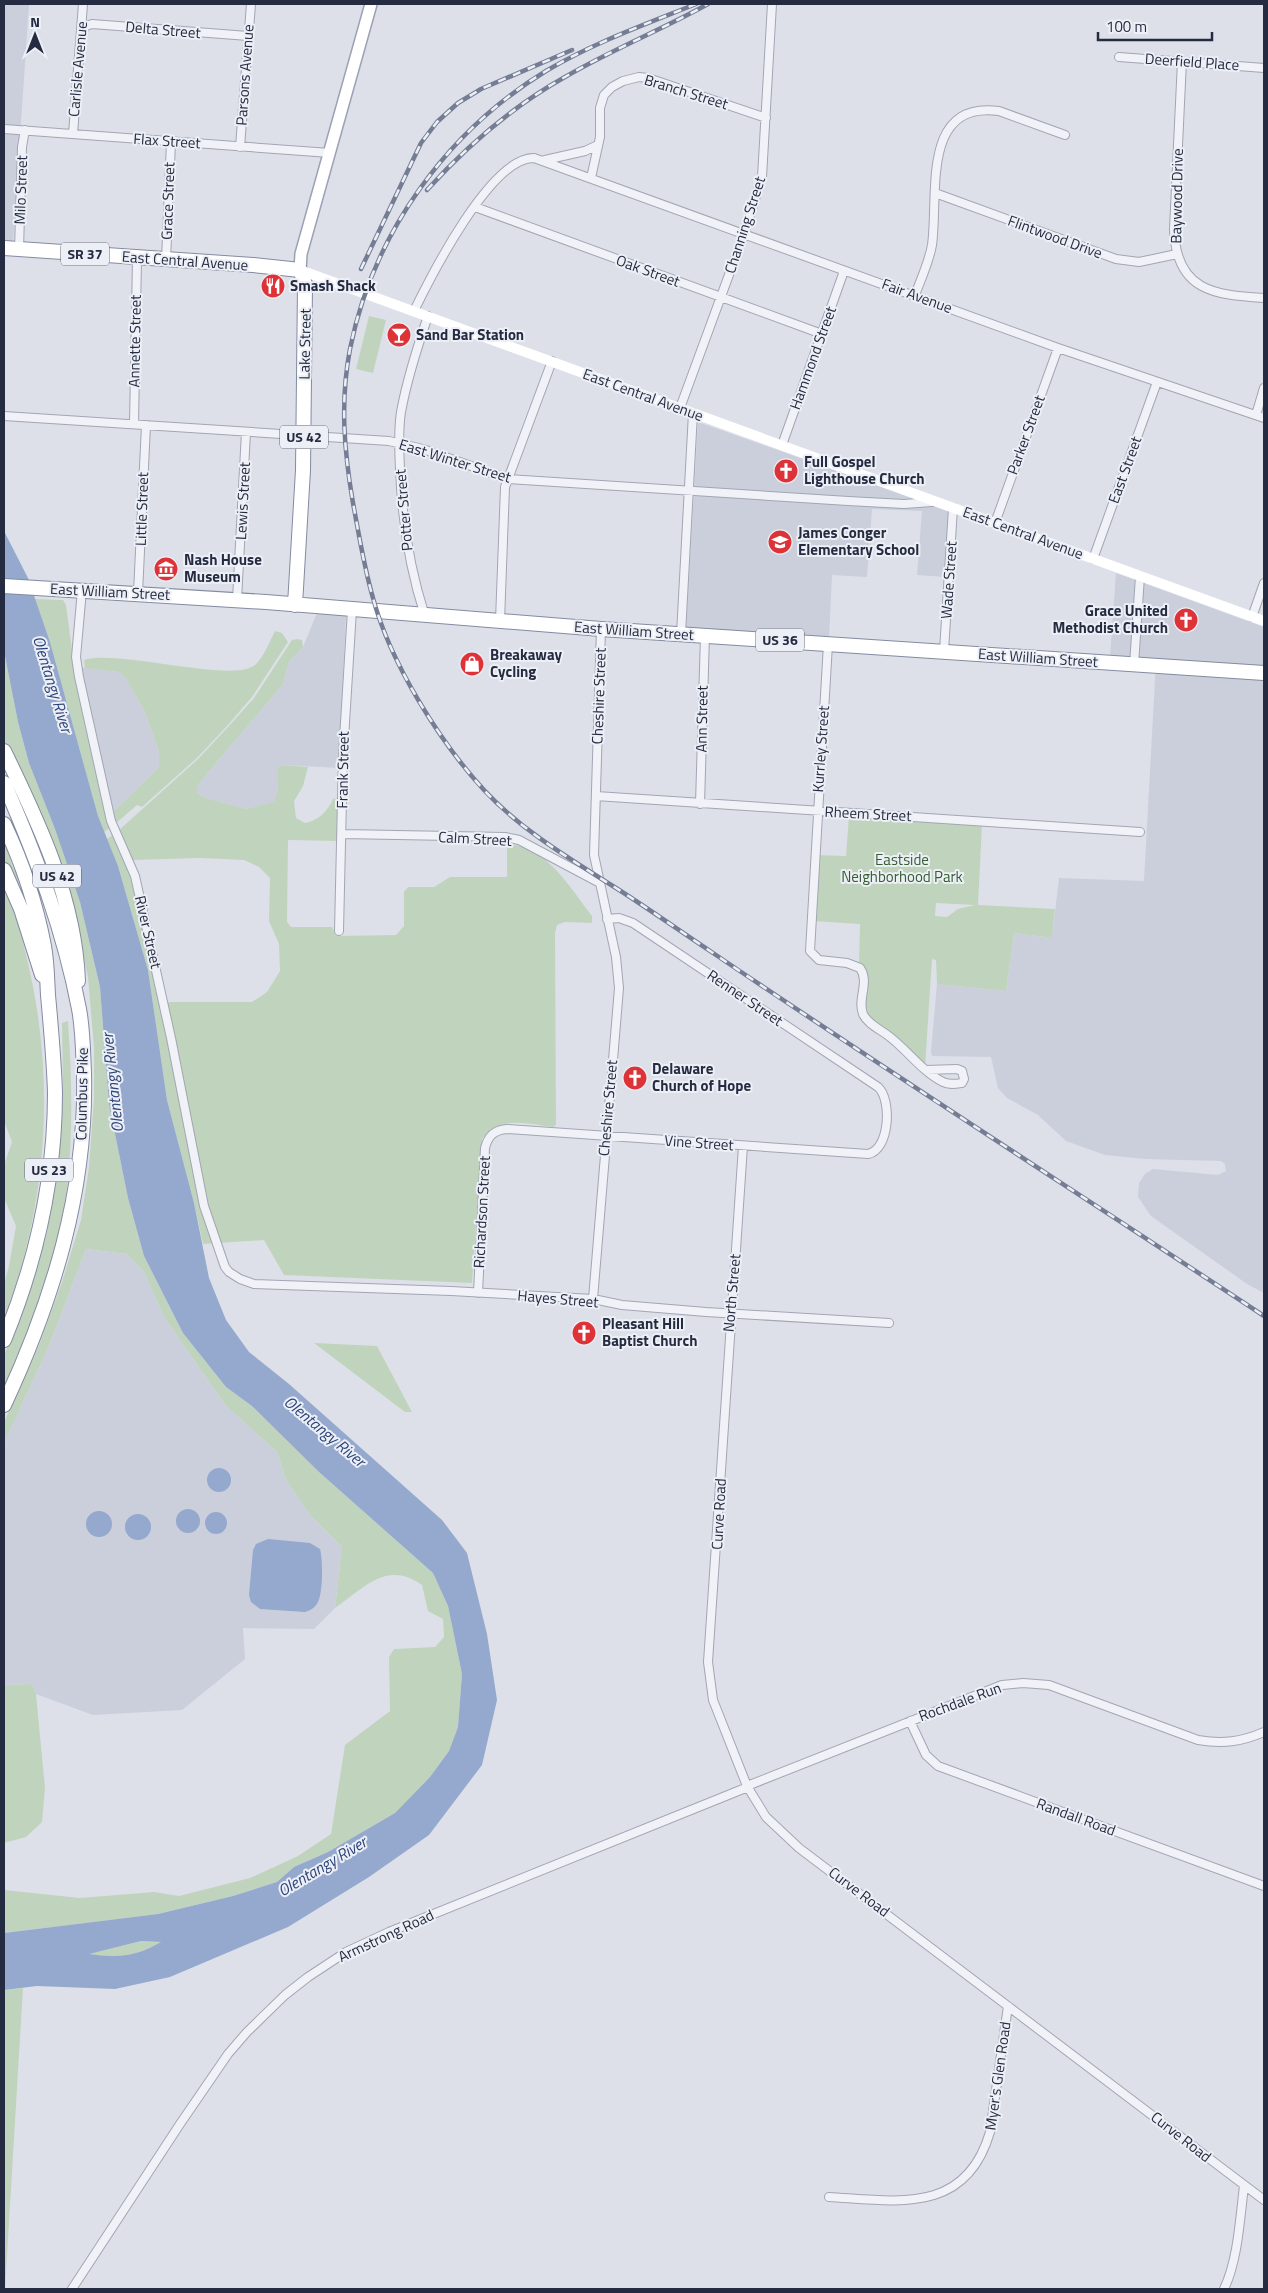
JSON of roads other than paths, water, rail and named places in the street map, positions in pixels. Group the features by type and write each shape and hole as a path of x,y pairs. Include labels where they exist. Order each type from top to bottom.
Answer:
{"highway":[{"name":"East Central Avenue","path":"4,248 300,270"},
{"name":"Lake Street","path":"295,605 304,436 305,284 300,270"},
{"name":"East William Street","path":"4,586 138,593 601,629 1264,673"},
{"name":"US 42","path":"4,751 41,831 62,891 78,957 79,1009"},
{"name":"Columbus Pike","path":"4,783 45,880 79,1009 84,1059 81,1153 74,1205 68,1231 48,1299 23,1365 4,1405"},
{"name":"Columbus Pike","path":"4,824 16,850 40,926 44,947 54,1085 51,1159 45,1199 35,1248 21,1296 4,1340"},
{"name":"US 42","path":"4,870 21,908 48,995"}],"main road":[{"name":"Lake Street","path":"300,270 301,254 371,4"},
{"name":"East Central Avenue","path":"300,270 1252,617"},
{"name":"SR 37","path":"1252,617 1264,623"}],"street":[{"name":"Carlisle Avenue","path":"73,134 83,4"},
{"name":"Parsons Avenue","path":"240,147 251,4"},
{"name":"Channing Street","path":"680,408 744,234 762,177 772,4"},
{"name":"Delta Street","path":"82,32 86,26 92,24 248,36"},
{"name":"Deerfield Place","path":"1119,57 1264,68"},
{"name":"Baywood Drive","path":"1182,61 1174,229 1177,254 1187,273 1206,289 1219,294 1264,298"},
{"name":"Branch Street","path":"591,178 598,145 602,98 608,90 629,79 648,78 766,118"},
{"path":"915,295 932,245 939,145 949,128 966,115 981,110 999,110 1065,135"},
{"name":"Flax Street","path":"4,129 330,153"},
{"name":"Milo Street","path":"19,250 22,147 25,130"},
{"name":"Grace Street","path":"166,260 171,142"},
{"path":"414,311 440,258 493,184 516,162 528,158 542,161 585,151 598,145"},
{"name":"Fair Avenue","path":"542,161 1058,348 1260,417"},
{"name":"Flintwood Drive","path":"935,193 1116,259 1139,262 1177,254"},
{"name":"Oak Street","path":"475,207 822,334"},
{"name":"Annette Street","path":"134,424 137,258"},
{"name":"Hammond Street","path":"782,445 844,271"},
{"name":"Potter Street","path":"425,616 414,584 405,539 399,443 401,413 410,374 428,316"},
{"name":"Parker Street","path":"995,523 1058,348"},
{"path":"500,621 502,523 505,487 552,362"},
{"name":"East Street","path":"1092,559 1157,382"},
{"path":"1260,417 1264,388"},
{"path":"680,634 693,413"},
{"name":"East Winter Street","path":"4,416 399,443 508,479 876,502 937,502"},
{"name":"Little Street","path":"138,593 146,425"},
{"name":"Lewis Street","path":"237,600 246,432"},
{"name":"Wade Street","path":"944,652 954,508"},
{"path":"1134,665 1140,576"},
{"path":"1252,617 1264,583"},
{"name":"River Street","path":"82,590 76,656 79,677 112,825 135,876 171,1038 204,1206 220,1255 230,1273"},
{"name":"Frank Street","path":"338,931 343,755 352,610"},
{"name":"Cheshire Street","path":"598,882 594,855 601,629"},
{"name":"Ann Street","path":"700,804 705,635"},
{"name":"Kurrley Street","path":"828,644 810,943 812,956 819,960 854,964 864,973 863,1014 871,1023 901,1044 926,1070"},
{"name":"Rheem Street","path":"596,796 1140,832"},
{"name":"Calm Street","path":"342,834 505,838 519,840 598,882"},
{"path":"598,882 607,919"},
{"name":"Renner Street","path":"607,919 618,918 633,923 878,1087 884,1096 886,1123"},
{"name":"Cheshire Street","path":"593,1299 605,1137 619,988 616,957 607,919"},
{"name":"Vine Street","path":"492,1133 507,1129 868,1154 877,1151 880,1146 886,1123"},
{"name":"Richardson Street","path":"478,1293 485,1148 486,1142 492,1133"},
{"name":"North Street","path":"723,1440 743,1146"},
{"name":"Hayes Street","path":"230,1273 240,1280 254,1284 593,1299 622,1305 731,1314 889,1323"},
{"name":"Curve Road","path":"723,1440 709,1676 717,1713 747,1786 762,1812 781,1833 1264,2200"},
{"name":"Rochdale Run","path":"747,1786 1002,1685 1024,1683 1049,1685 1198,1740 1219,1743 1239,1742 1264,1732"},
{"name":"Randall Road","path":"910,1720 926,1754 938,1766 1264,1886"},
{"name":"Armstrong Road","path":"72,2289 228,2054 270,2008 308,1976 346,1952 390,1932 747,1786"},
{"name":"Myer's Glen Road","path":"829,2197 902,2201 928,2198 952,2187 973,2169 986,2145 990,2132 1008,2006"},
{"path":"1224,2289 1228,2281 1237,2236 1244,2186"}],"water":[{"name":"Olentangy River","path":"4,531 28,578 50,642 98,816 118,866 148,970 167,1100 194,1203 209,1278 226,1320 249,1352 289,1384 442,1520 467,1553 487,1634 497,1700 482,1765 429,1835 369,1877 288,1927 170,1977 115,1989 37,1986 4,1990 4,1933 158,1914 233,1896 277,1882 294,1867 328,1852 395,1813 430,1777 449,1751 458,1727 462,1674 448,1606 433,1573 319,1472 252,1406 226,1387 183,1333 144,1256 128,1198 109,1104 100,987 80,902 55,829 29,763 18,722 4,651","holes":["141,1941 161,1942 143,1951 126,1955 89,1954"]},
{"path":"219,1468 224,1469 230,1475 230,1485 224,1491 219,1492 214,1491 208,1485 207,1480 208,1475 214,1469"},
{"path":"188,1509 196,1513 200,1521 196,1529 188,1533 180,1529 176,1521 180,1513"},
{"path":"99,1511 108,1515 112,1524 108,1533 99,1537 90,1533 86,1524 90,1515"},
{"path":"216,1512 224,1515 227,1523 224,1531 216,1534 208,1531 205,1523 208,1515"},
{"path":"138,1514 147,1518 151,1527 147,1536 138,1540 129,1536 125,1527 129,1518"},
{"path":"268,1539 310,1543 320,1549 322,1584 316,1606 305,1612 260,1609 251,1602 249,1595 253,1550 256,1544"}],"railway":[{"path":"696,4 620,34 582,52 546,71 510,96 476,124 446,155 419,190 396,227 376,266 361,307 350,349 345,388 344,426 350,484 364,563 373,598 391,648 418,700 450,748 498,805 530,831 850,1045 1264,1316"},
{"path":"427,190 491,128 546,88 582,67 708,4"},
{"path":"361,269 421,143 437,122 458,103 481,89 572,50"}],"place":[{"name":"Smash Shack","path":"273,286"},
{"name":"Sand Bar Station","path":"399,335"},
{"name":"Full Gospel Lighthouse Church","path":"786,471"},
{"name":"James Conger Elementary School","path":"780,542"},
{"name":"Nash House Museum","path":"166,569"},
{"name":"Grace United Methodist Church","path":"1186,620"},
{"name":"Breakaway Cycling","path":"472,664"},
{"name":"Delaware Church of Hope","path":"635,1078"},
{"name":"Pleasant Hill Baptist Church","path":"584,1333"}],"park label":[{"name":"Eastside Neighborhood Park","path":"902,868"}]}
